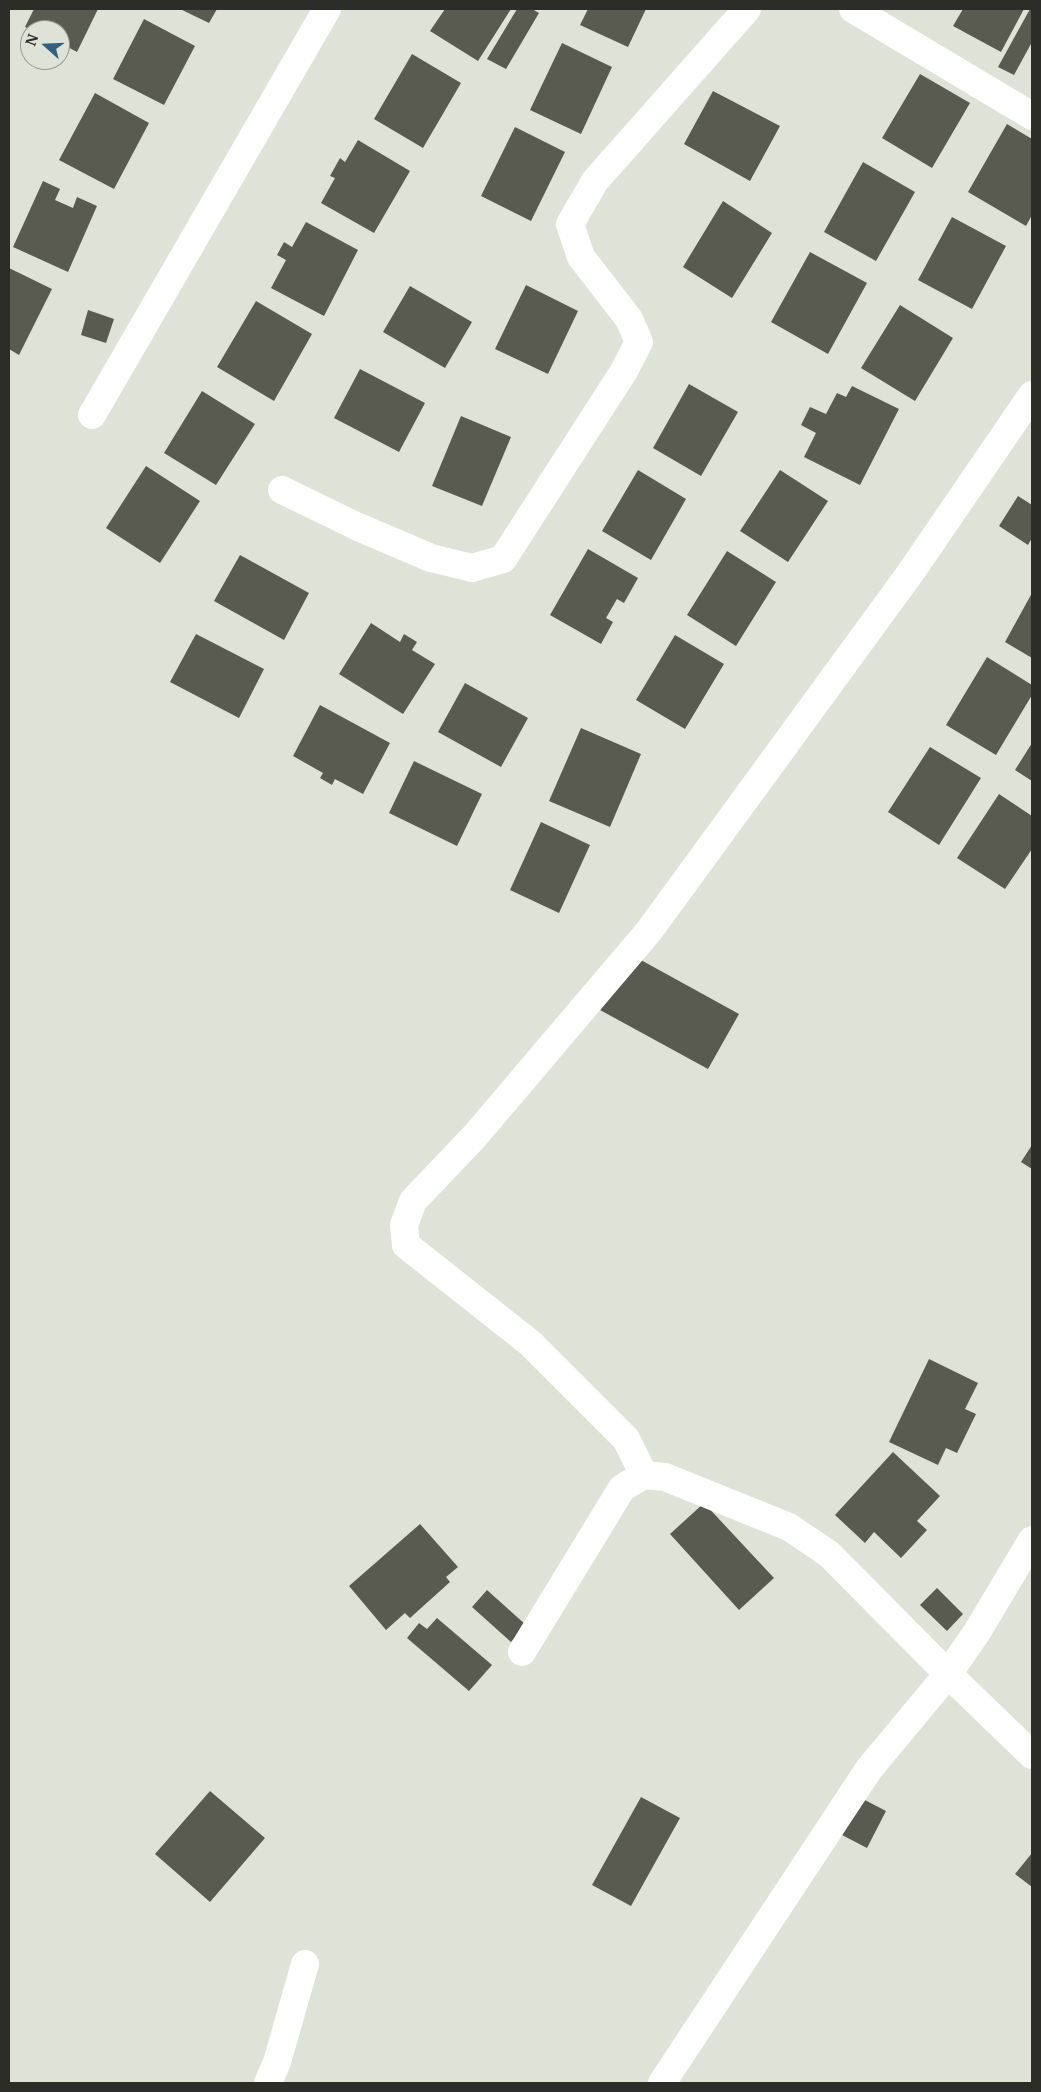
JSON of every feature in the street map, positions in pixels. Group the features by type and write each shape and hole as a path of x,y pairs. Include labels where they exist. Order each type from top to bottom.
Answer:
{"street":[{"path":"92,415 327,9"},
{"path":"282,490 356,526 430,558 472,568 503,558 624,371 639,342 629,319 581,257 570,224 595,181 747,9"},
{"path":"853,9 1032,116"},
{"path":"644,1475 626,1439 530,1343 406,1245 404,1225 414,1201 474,1137 650,931 911,572 1032,395"},
{"path":"522,1652 622,1488 644,1475 665,1476 789,1527 829,1554 948,1674 1032,1755"},
{"path":"662,2083 869,1769 948,1674 977,1632 1032,1540"},
{"path":"268,2083 277,2062 305,1964"}],"building":[{"path":"34,9 98,9 77,52 70,48 70,20 28,20"},
{"path":"180,9 217,9 209,23"},
{"path":"445,9 511,9 478,61 430,31"},
{"path":"517,9 532,9 539,13 506,69 487,59"},
{"path":"588,9 646,9 628,47 580,25"},
{"path":"963,9 1024,9 1001,52 953,26"},
{"path":"1030,9 1032,9 1032,42 1014,75 998,67"},
{"path":"144,19 195,46 164,105 113,79"},
{"path":"562,43 612,67 581,134 530,110"},
{"path":"412,54 461,83 423,148 374,119"},
{"path":"920,74 970,103 932,168 882,138"},
{"path":"713,91 780,126 750,181 684,144"},
{"path":"95,93 149,123 114,189 59,160"},
{"path":"1007,124 1032,139 1032,215 1026,226 968,192"},
{"path":"515,127 565,152 531,221 481,196"},
{"path":"358,140 410,171 374,233 321,203 335,178 330,176 340,158 345,162"},
{"path":"863,162 915,192 876,261 824,232"},
{"path":"43,181 60,189 55,200 73,208 77,197 97,206 68,272 13,247"},
{"path":"723,201 772,233 732,298 683,267"},
{"path":"952,217 1006,246 972,309 918,280"},
{"path":"306,222 358,250 324,316 271,288 286,260 277,255 284,242 292,247"},
{"path":"810,252 867,283 828,354 771,322"},
{"path":"9,268 52,289 19,355 9,349"},
{"path":"526,285 578,311 548,374 495,349"},
{"path":"410,286 472,322 445,368 383,332"},
{"path":"256,301 312,334 274,401 217,367"},
{"path":"900,305 953,338 915,401 861,368"},
{"path":"88,310 114,319 106,343 81,335"},
{"path":"360,369 425,403 399,452 334,418"},
{"path":"689,384 738,412 701,476 653,448"},
{"path":"852,386 899,409 860,485 804,457 816,433 801,425 810,407 826,414 837,393 846,397"},
{"path":"202,391 255,424 216,485 164,453"},
{"path":"461,416 511,437 482,506 432,486"},
{"path":"146,466 200,501 160,563 106,528"},
{"path":"638,470 686,499 651,560 602,531"},
{"path":"780,470 828,501 788,562 740,531"},
{"path":"1018,496 1032,505 1032,538 1028,545 999,526"},
{"path":"588,549 638,578 624,603 617,599 606,618 613,622 601,644 550,615"},
{"path":"727,551 776,582 736,646 687,615"},
{"path":"240,555 309,593 284,640 214,601"},
{"path":"1032,593 1032,658 1005,642"},
{"path":"371,623 400,642 404,634 417,642 412,650 435,664 403,714 339,674"},
{"path":"196,634 264,669 239,718 170,682"},
{"path":"675,635 724,664 685,729 636,700"},
{"path":"987,657 1032,685 1032,695 996,755 946,725"},
{"path":"465,683 528,718 501,767 438,732"},
{"path":"320,705 390,743 363,794 335,779 332,785 320,778 323,773 293,756"},
{"path":"581,728 641,754 610,827 549,801"},
{"path":"1032,743 1032,781 1015,770"},
{"path":"930,747 981,778 939,845 888,812"},
{"path":"414,761 482,794 457,846 389,813"},
{"path":"999,794 1032,816 1032,849 1005,889 957,858"},
{"path":"541,822 590,845 559,913 510,890"},
{"path":"630,954 739,1014 708,1069 600,1010"},
{"path":"1032,1145 1032,1169 1021,1162"},
{"path":"929,1359 978,1383 965,1409 976,1414 957,1453 946,1448 938,1465 889,1442"},
{"path":"893,1452 940,1496 917,1521 927,1530 901,1558 874,1532 865,1543 835,1515"},
{"path":"704,1503 774,1578 739,1610 670,1534"},
{"path":"420,1524 458,1567 446,1577 450,1582 410,1618 405,1613 386,1630 349,1586"},
{"path":"937,1588 963,1614 947,1631 920,1605"},
{"path":"487,1590 526,1625 511,1642 472,1607"},
{"path":"437,1618 492,1665 469,1691 407,1638 419,1623 427,1629"},
{"path":"210,1791 265,1838 210,1902 155,1854"},
{"path":"641,1797 680,1818 631,1906 592,1885"},
{"path":"861,1798 886,1811 867,1848 842,1835"},
{"path":"1032,1853 1032,1887 1015,1874"}]}
